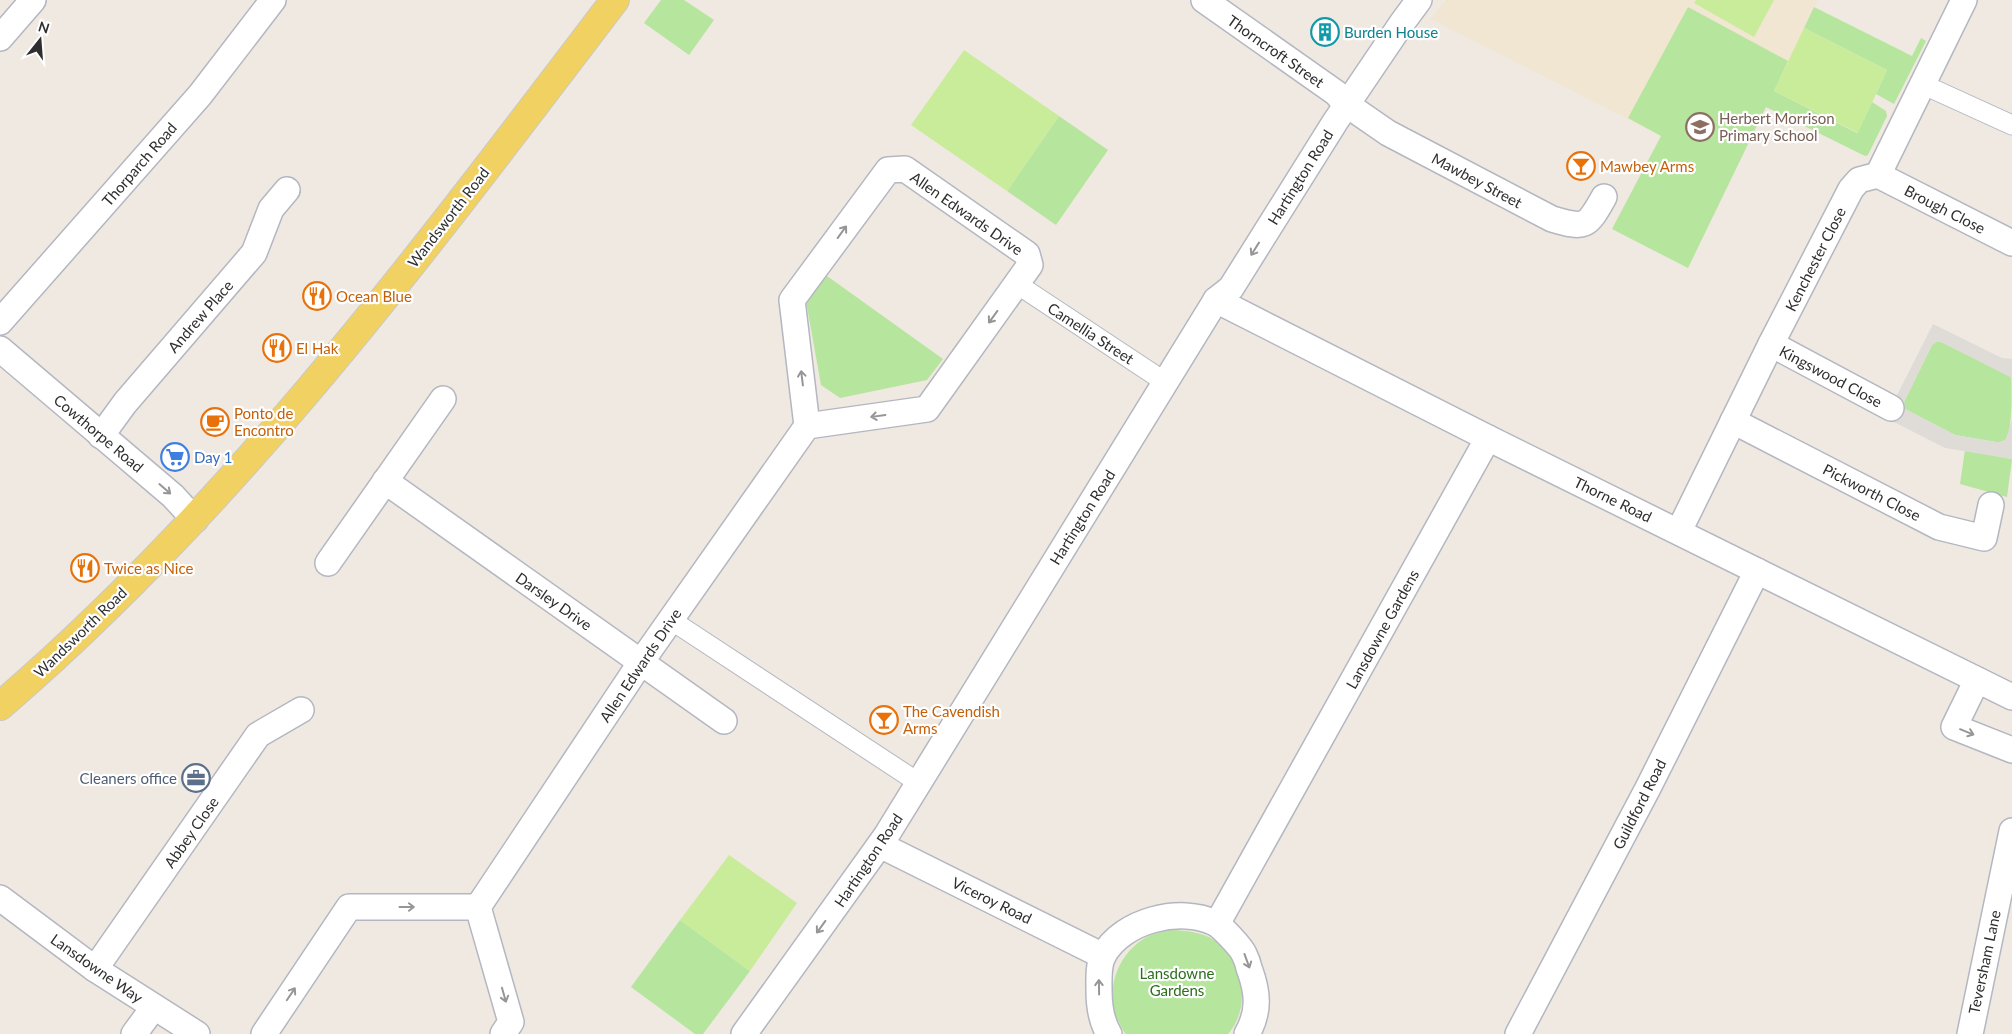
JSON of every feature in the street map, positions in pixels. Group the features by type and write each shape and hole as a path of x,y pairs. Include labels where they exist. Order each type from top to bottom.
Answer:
{"main road":[{"name":"Wandsworth Road","path":"0,706 46,667 195,520 238,473 360,327 471,188 615,0"}],"street":[{"path":"0,38 33,0"},
{"name":"Thorparch Road","path":"0,322 200,95 273,0"},
{"name":"Thorncroft Street","path":"1204,0 1336,93 1346,104"},
{"name":"Hartington Road","path":"744,1034 880,845 1216,300 1231,288 1346,104 1419,0"},
{"path":"1878,175 1964,0"},
{"path":"1922,84 2012,125"},
{"name":"Mawbey Street","path":"1346,104 1388,133 1552,219 1568,224 1586,223 1590,220 1604,197"},
{"name":"Allen Edwards Drive","path":"478,907 641,662 807,426 792,300 888,170 905,169 1027,254 1030,265 927,409 807,426"},
{"name":"Brough Close","path":"1878,175 2012,243"},
{"name":"Kenchester Close","path":"1679,531 1771,344 1851,189 1860,180 1878,175"},
{"name":"Andrew Place","path":"101,436 125,403 254,253 271,209 287,190"},
{"name":"Camellia Street","path":"1017,284 1165,382"},
{"name":"Thorne Road","path":"1216,300 1488,438 2012,697"},
{"name":"Kingswood Close","path":"1771,344 1891,408"},
{"name":"Cowthorpe Road","path":"0,349 173,496 195,520"},
{"path":"328,563 443,399"},
{"name":"Pickworth Close","path":"1733,421 1939,527 1984,538 1992,505"},
{"name":"Lansdowne Gardens","path":"1217,924 1488,438"},
{"name":"Darsley Drive","path":"385,482 724,721"},
{"name":"Guildford Road","path":"1518,1034 1648,788 1757,571"},
{"path":"671,620 919,783"},
{"path":"1977,680 1954,727 2012,750"},
{"name":"Abbey Close","path":"95,969 258,735 301,710"},
{"name":"Teversham Lane","path":"1970,1034 2012,831"},
{"name":"Viceroy Road","path":"880,845 1103,956"},
{"name":"Lansdowne Way","path":"0,898 95,969 197,1034"},
{"path":"264,1034 348,907 478,907 511,1022 503,1034"},
{"path":"1109,1034 1099,1004 1099,976 1103,956 1118,938 1150,920 1178,916 1197,918 1217,924 1244,952 1257,988 1255,1016 1249,1034"},
{"path":"134,1034 154,1007"}],"shaded area":[{"name":"Herbert Morrison Primary School","path":"1446,0 1818,0 1688,268 1612,229 1661,136 1431,19"},
{"path":"1933,324 2002,358 2012,359 2012,378 1941,342 1936,342 1932,345 1904,402 1905,409 1955,435 1996,442 2002,442 2006,439 2012,420 2012,459 1945,448 1774,361 1783,343 1894,401"}],"green space":[{"path":"661,0 684,0 714,20 689,55 644,23"},
{"path":"1696,0 1774,0 1754,37 1694,3"},
{"path":"1688,7 1788,61 1774,91 1857,133 1872,102 1886,111 1887,116 1868,155 1865,156 1766,107 1688,268 1612,229 1661,136 1628,118"},
{"path":"1814,7 1912,56 1921,38 1926,41 1894,104 1876,94 1887,70 1804,28"},
{"path":"1804,28 1887,70 1858,133 1774,91"},
{"path":"964,50 1059,116 1007,191 911,125"},
{"path":"1059,116 1108,150 1056,225 1007,191"},
{"path":"827,276 943,359 927,380 840,398 821,385 806,301"},
{"path":"1936,342 1941,342 2011,376 2010,426 2005,440 1996,442 1955,435 1905,409 1904,402 1932,345"},
{"path":"1965,450 2012,459 2007,497 1960,484"},
{"path":"729,855 797,903 750,971 680,920"},
{"path":"680,920 750,971 703,1034 695,1034 631,987"},
{"name":"Lansdowne Gardens","path":"1167,930 1199,933 1221,945 1230,955 1241,981 1242,995 1236,1022 1228,1034 1126,1034 1124,1032 1114,1011 1113,989 1118,969 1136,944 1156,933"}],"place":[{"name":"Burden House","path":"1325,32"},
{"name":"Herbert Morrison Primary School","path":"1700,127"},
{"name":"Mawbey Arms","path":"1581,166"},
{"name":"Ocean Blue","path":"317,296"},
{"name":"El Hak","path":"277,348"},
{"name":"Ponto de Encontro","path":"215,422"},
{"name":"Day 1","path":"175,457"},
{"name":"Twice as Nice","path":"85,568"},
{"name":"The Cavendish Arms","path":"884,720"},
{"name":"Cleaners office","path":"196,778"}]}
